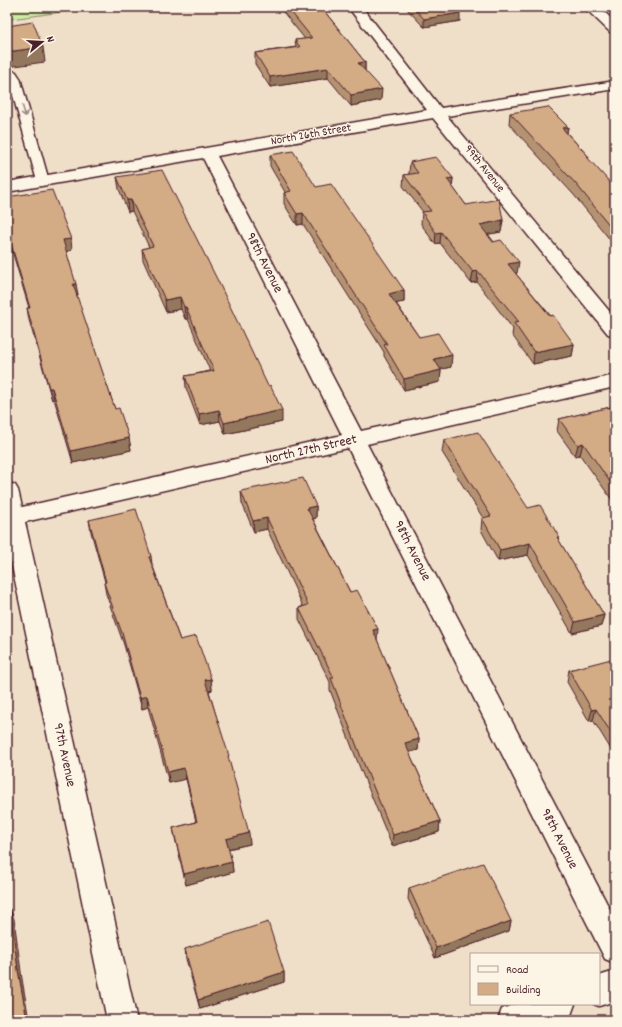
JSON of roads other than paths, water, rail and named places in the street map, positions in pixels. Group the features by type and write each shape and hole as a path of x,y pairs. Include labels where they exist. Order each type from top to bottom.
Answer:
{"street":[{"name":"99th Avenue","path":"355,7 437,112 615,330"},
{"path":"591,7 615,29"},
{"name":"North 26th Street","path":"7,187 437,112 615,85"},
{"name":"98th Avenue","path":"208,153 615,949"},
{"name":"North 27th Street","path":"10,518 615,381"},
{"name":"97th Avenue","path":"7,490 10,518 122,1020"},
{"path":"600,991 615,986"},
{"path":"513,1020 557,1005"}],"lane":[{"path":"9,75 14,78 43,181"}]}
